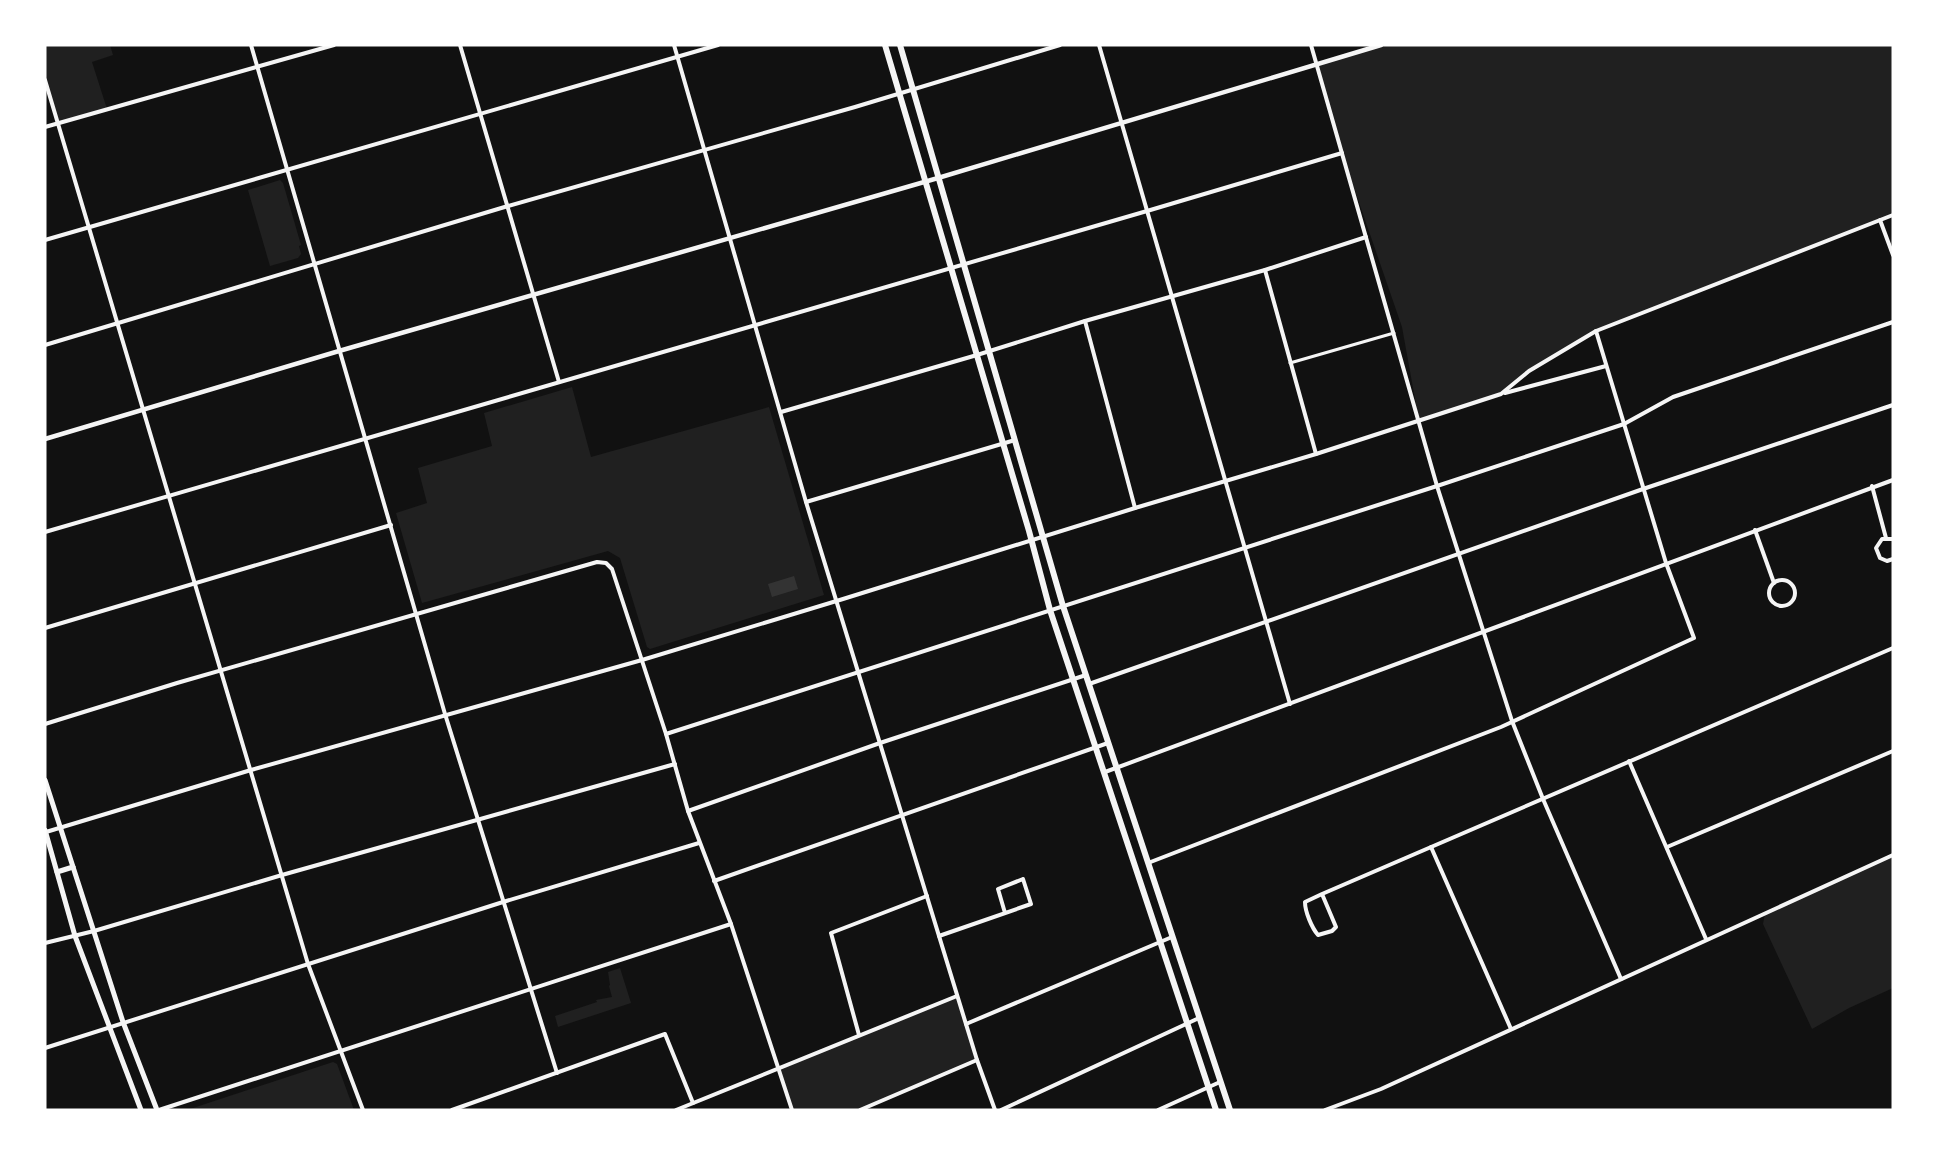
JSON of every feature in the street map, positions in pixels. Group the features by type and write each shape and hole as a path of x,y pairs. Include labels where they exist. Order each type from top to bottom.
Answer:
{"main road":[{"path":"885,45 1032,540 1050,610 1216,1110"},
{"path":"900,45 1063,606 1230,1110"},
{"path":"45,780 123,1022 158,1110"},
{"path":"45,832 75,936 141,1110"},
{"path":"57,872 73,867"}],"street":[{"path":"251,45 477,820 557,1073"},
{"path":"45,127 334,45"},
{"path":"460,45 559,382"},
{"path":"674,45 806,502 994,1110"},
{"path":"45,240 718,45"},
{"path":"45,345 508,206 1059,45"},
{"path":"1099,45 1290,704"},
{"path":"1311,45 1437,486 1512,721 1621,979"},
{"path":"45,439 339,351 938,178 1381,45"},
{"path":"45,80 308,964 363,1110"},
{"path":"45,532 1342,153"},
{"path":"1501,394 1529,371 1596,331 1893,215"},
{"path":"1880,220 1893,255"},
{"path":"781,412 1265,270 1366,237"},
{"path":"1265,270 1316,454"},
{"path":"1085,321 1135,508"},
{"path":"666,734 1624,424 1673,397 1893,322"},
{"path":"1148,863 1512,721 1694,638 1666,563 1596,331"},
{"path":"1290,363 1394,333"},
{"path":"45,832 251,770 642,660 1316,454 1501,394 1606,366"},
{"path":"1089,684 1643,489 1893,405"},
{"path":"806,502 1015,440"},
{"path":"1105,772 1893,480"},
{"path":"1872,486 1886,538"},
{"path":"45,628 390,525"},
{"path":"1755,530 1774,583"},
{"path":"1893,539 1886,538 1879,541 1876,552 1883,560 1893,559"},
{"path":"45,724 177,683 597,562 606,562 612,569 666,734 688,811 731,924 792,1110"},
{"path":"1783,580 1791,584 1794,597 1789,604 1781,607 1770,600 1769,589 1774,583 1783,580"},
{"path":"1322,894 1336,927 1332,931 1318,935 1305,904 1308,900 1893,648"},
{"path":"688,811 880,743 1086,675"},
{"path":"714,881 1108,743"},
{"path":"1667,847 1893,751"},
{"path":"1629,761 1706,939"},
{"path":"45,943 94,932 282,875 675,764"},
{"path":"45,1048 503,902 699,843"},
{"path":"1431,847 1510,1029"},
{"path":"1325,1110 1381,1089 1893,855"},
{"path":"939,936 1031,904 1023,879 998,889 1005,913"},
{"path":"859,1035 831,933 927,896"},
{"path":"158,1110 731,924"},
{"path":"966,1024 1172,937"},
{"path":"676,1110 957,996"},
{"path":"1001,1110 1199,1018"},
{"path":"452,1110 665,1034 693,1103"},
{"path":"860,1110 977,1060"},
{"path":"1158,1110 1220,1082"}],"shaded area":[{"path":"45,45 110,45 113,55 92,62 107,109 58,123 45,80"},
{"path":"1385,45 1893,45 1893,215 1596,331 1529,371 1501,394 1419,421 1402,327 1342,153 1316,64"},
{"path":"280,180 283,183 301,245 299,246 301,254 298,258 270,266 248,190"},
{"path":"572,387 591,457 769,407 824,595 650,649 647,647 620,558 608,551 422,603 396,513 427,503 418,468 492,446 484,413"},
{"path":"794,576 798,589 772,597 768,584"},
{"path":"1893,855 1893,988 1849,1008 1812,1029 1763,924 1765,913"},
{"path":"620,968 631,1003 558,1027 555,1016 597,1002 596,1000 612,997 608,972"},
{"path":"957,996 977,1060 860,1110 792,1110 777,1068"},
{"path":"333,1062 337,1064 354,1110 187,1110"}]}
